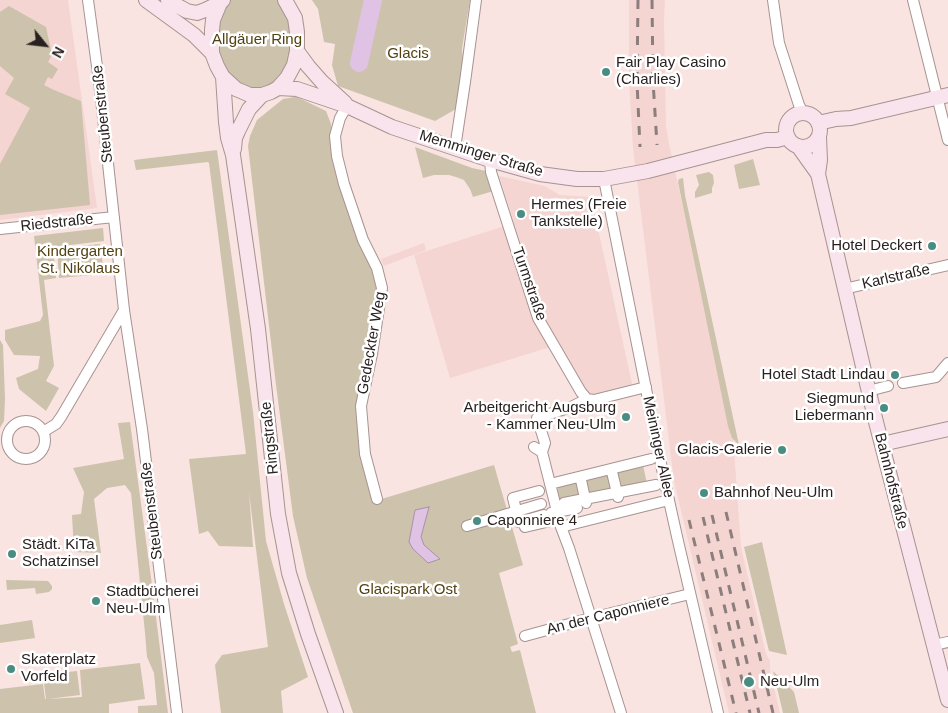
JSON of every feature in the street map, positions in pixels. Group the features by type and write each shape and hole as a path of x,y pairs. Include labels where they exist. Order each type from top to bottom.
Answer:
{"street":[{"path":"146,0 194,35 212,53"},
{"path":"168,0 187,11 197,13 222,1"},
{"path":"222,1 212,30 212,53 217,66 229,84 243,93 262,95 278,88 287,78 294,65 297,51 297,32 295,18 285,0"},
{"path":"455,148 476,0"},
{"path":"773,0 779,43 800,109 810,115 819,130"},
{"path":"912,0 942,97 948,140"},
{"name":"Steubenstraße","path":"89,3 124,310 140,410 177,713"},
{"name":"Memminger Straße","path":"297,51 322,82 347,106"},
{"name":"Ringstraße","path":"223,77 228,138 233,155 258,330 279,522 289,573 336,713"},
{"name":"Memminger Straße","path":"278,88 297,89 347,106 392,127 490,160 548,175 580,179 604,179 648,171 766,140 791,138"},
{"name":"Ringstraße","path":"233,155 235,138 248,109 262,95"},
{"path":"800,109 790,121 791,138 805,147 816,141 819,130 836,119 851,118 942,97"},
{"name":"Gedeckter Weg","path":"347,106 340,118 335,136 337,156 344,184 363,240 377,268 382,288 372,354 361,406 365,454 377,499"},
{"name":"Bahnhofstraße","path":"819,130 820,160 818,174 844,289 868,391 948,700"},
{"name":"Bahnhofstraße","path":"791,138 818,174"},
{"name":"Turmstraße","path":"490,160 491,172 538,318 580,392 587,399"},
{"name":"Meininger Allee","path":"604,179 669,500 718,713"},
{"name":"Riedstraße","path":"0,229 114,218"},
{"name":"Karlstraße","path":"844,289 948,265"},
{"path":"43,432 56,424 61,417 124,310"},
{"path":"903,383 936,377 948,363"},
{"path":"868,391 888,386"},
{"path":"621,713 569,548 546,488 538,450 545,443 537,418 571,407 587,399 598,399 646,387"},
{"path":"882,444 948,429"},
{"path":"522,527 513,498 651,459"},
{"path":"612,472 619,500"},
{"path":"581,480 583,503 590,519"},
{"path":"522,527 554,510 590,519 619,500 656,486"},
{"path":"467,526 517,512 577,508 583,503 619,500 669,500"},
{"path":"522,527 554,510"},
{"name":"An der Caponniere","path":"526,636 690,594"},
{"path":"934,645 948,642"}],"shaded area":[{"path":"0,0 68,0 97,208 0,220"},
{"path":"629,0 665,0 666,125 669,144 733,436 741,547 766,654 770,661 770,670 780,713 729,713 674,481 633,148 629,78"},
{"path":"499,176 545,186 560,195 591,197 633,388 599,397 589,394 582,388 557,345 450,378 414,255 514,223"},
{"path":"424,243 426,250 384,266 381,259"},
{"path":"429,507 421,537 424,545 440,559 428,563 413,549 409,542 415,510"}],"green space":[{"name":"Allgäuer Ring","path":"228,0 279,0 293,24 288,72 269,89 255,91 230,79 218,55 216,34 220,13"},
{"name":"Glacis","path":"312,0 470,0 462,48 463,69 456,109 435,121 338,86 332,65 335,44 324,42 318,9"},
{"path":"9,6 46,27 52,55 48,62 58,69 52,79 48,77 44,85 81,101 90,205 0,215 0,164 30,108 5,94 14,78 0,66 0,12"},
{"name":"Glacispark Ost","path":"294,97 326,111 331,124 332,161 380,289 358,406 375,501 494,465 523,565 499,573 518,644 510,647 512,652 520,650 536,713 353,713 307,578 293,516 248,146 257,120 283,99"},
{"path":"415,147 472,168 491,172 497,190 473,197 464,180 449,175 434,175 423,178"},
{"path":"217,150 253,412 266,541 308,677 281,691 283,713 221,713 215,665 222,655 268,647 249,492 253,547 219,546 208,531 199,534 189,459 246,454 209,163 136,170 134,160"},
{"path":"753,159 760,185 739,189 734,165"},
{"path":"709,172 713,175 712,193 695,198 695,192 699,185 696,175"},
{"path":"683,178 685,195 739,445 732,438 728,426 678,182 679,179"},
{"path":"103,228 104,241 53,247 56,278 44,280 54,366 46,381 59,388 46,411 19,389 16,378 38,369 40,356 14,355 5,340 5,330 40,321 43,315 34,236"},
{"name":"Kindergarten St. Nikolaus","path":"100,244 104,274 59,278 57,248"},
{"path":"0,340 3,345 5,399 4,421 0,428"},
{"path":"130,422 168,713 138,713 138,706 157,705 154,673 147,657 131,493 125,485 107,488 94,499 101,553 74,552 72,515 81,514 84,492 73,468 124,459 118,423"},
{"path":"643,465 647,484 620,489 616,472"},
{"path":"609,473 612,490 588,495 584,479"},
{"path":"577,482 580,496 560,500 557,487"},
{"path":"762,542 787,655 769,651 744,547"},
{"path":"6,580 48,581 52,589 49,592 36,594 35,588 7,590"},
{"path":"32,620 35,638 0,643 0,625"},
{"path":"140,663 145,699 109,704 109,713 0,713 0,689 43,684 46,699 43,675 77,671 80,695 48,699 82,697 80,670"},
{"path":"773,671 794,692 799,713 783,713"}],"waterway":[{"path":"359,63 373,0"}],"railway":[{"path":"638,0 637,82 640,147"},
{"path":"652,0 653,81 657,145"},
{"path":"726,512 773,713"},
{"path":"712,515 759,713"},
{"path":"703,517 750,713"},
{"path":"689,520 736,713"}],"place":[{"name":"Fair Play Casino (Charlies)","path":"606,72"},
{"name":"Hermes (Freie Tankstelle)","path":"521,214"},
{"name":"Hotel Deckert","path":"932,246"},
{"name":"Hotel Stadt Lindau","path":"895,375"},
{"name":"Siegmund Liebermann","path":"884,408"},
{"name":"Arbeitgericht Augsburg - Kammer Neu-Ulm","path":"626,417"},
{"name":"Glacis-Galerie","path":"782,450"},
{"name":"Bahnhof Neu-Ulm","path":"704,493"},
{"name":"Caponniere 4","path":"477,521"},
{"name":"Städt. KiTa Schatzinsel","path":"12,554"},
{"name":"Stadtbücherei Neu-Ulm","path":"96,601"},
{"name":"Skaterplatz Vorfeld","path":"11,669"},
{"name":"Neu-Ulm","path":"749,682"}]}
